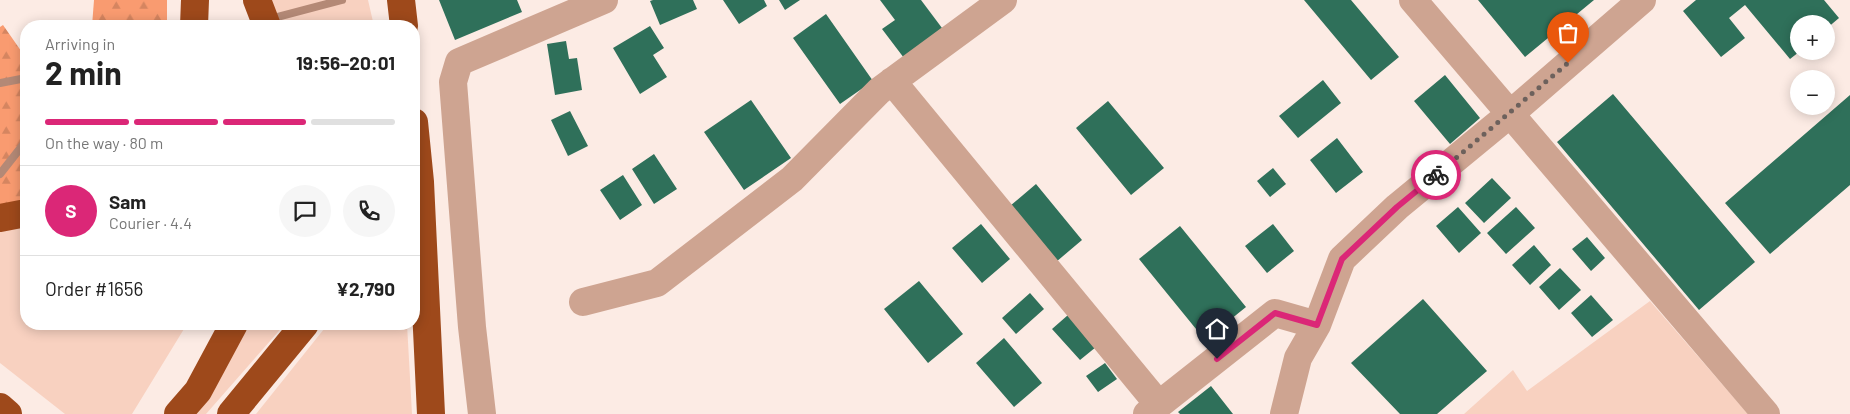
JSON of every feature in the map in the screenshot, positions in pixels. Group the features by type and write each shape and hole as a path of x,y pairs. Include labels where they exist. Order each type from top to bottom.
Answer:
{"highway":[{"path":"194,20 195,0"},
{"path":"258,0 265,20"},
{"path":"388,0 390,7 389,20"},
{"path":"401,0 403,20"},
{"path":"420,182 431,414"},
{"path":"0,218 20,214"},
{"path":"178,414 198,391 231,330"},
{"path":"231,414 300,330"},
{"path":"0,407 8,414"}],"street":[{"path":"482,414 472,327 452,82 459,62 604,0"},
{"path":"583,302 657,283 792,178 879,91 1003,0"},
{"path":"1413,0 1766,414"},
{"path":"1284,414 1298,358 1317,325 1342,259 1397,207 1510,114 1642,0"},
{"path":"892,81 1153,409 1275,313 1317,325"}],"shaded area":[{"path":"266,0 368,0 373,20 273,20"},
{"path":"0,216 20,219 20,330 183,330 132,414 65,414 0,363"},
{"path":"1650,301 1748,414 1464,414 1513,370 1527,391"},
{"path":"247,330 280,330 206,414 190,414"},
{"path":"323,330 407,330 412,414 256,414"}],"green space":[{"path":"94,0 167,0 167,20 92,20"},
{"path":"3,25 20,49 20,211 0,205 0,27"}],"building":[{"path":"439,0 517,0 522,12 455,40"},
{"path":"693,0 697,9 660,25 650,1"},
{"path":"723,0 764,0 767,6 739,24"},
{"path":"779,0 800,0 785,10"},
{"path":"880,0 921,0 942,28 904,58 882,29 895,20"},
{"path":"1304,0 1351,0 1399,57 1371,80"},
{"path":"1478,0 1594,0 1525,57"},
{"path":"1696,0 1824,0 1839,18 1835,21 1835,15 1790,15 1790,59 1745,5 1729,18 1745,38 1721,57 1683,11"},
{"path":"826,14 873,81 840,104 793,38"},
{"path":"650,26 664,48 653,55 667,77 640,94 613,48"},
{"path":"566,41 569,59 577,58 582,90 555,95 547,44"},
{"path":"1445,75 1480,118 1450,144 1414,101"},
{"path":"1323,80 1341,103 1298,138 1279,116"},
{"path":"1613,94 1755,262 1699,310 1557,142"},
{"path":"1850,95 1850,185 1770,254 1725,203 1827,115 1835,115 1835,108"},
{"path":"751,100 791,158 744,190 704,132"},
{"path":"1108,101 1164,168 1131,195 1076,128"},
{"path":"570,111 588,146 568,156 551,120"},
{"path":"1337,138 1363,172 1336,193 1310,160"},
{"path":"654,154 677,189 654,204 632,169"},
{"path":"1273,168 1286,184 1270,197 1257,181"},
{"path":"623,175 642,205 620,220 600,190"},
{"path":"1492,178 1511,198 1484,223 1465,203"},
{"path":"1036,184 1082,240 1056,262 1010,206"},
{"path":"1458,207 1481,233 1459,253 1436,226"},
{"path":"1516,207 1535,228 1506,254 1487,233"},
{"path":"981,224 1010,259 982,283 952,248"},
{"path":"1273,224 1294,251 1267,273 1245,246"},
{"path":"1180,226 1246,307 1205,340 1139,259"},
{"path":"1587,237 1605,258 1591,271 1572,249"},
{"path":"1534,245 1551,265 1530,285 1512,265"},
{"path":"1560,268 1581,290 1559,310 1539,287"},
{"path":"919,281 963,334 928,363 884,309"},
{"path":"1030,293 1044,309 1016,334 1002,318"},
{"path":"1591,295 1613,320 1592,337 1571,313"},
{"path":"1423,299 1487,371 1437,414 1400,414 1351,363"},
{"path":"1068,315 1096,347 1080,360 1052,329"},
{"path":"1004,338 1042,383 1014,407 976,363"},
{"path":"1105,363 1117,379 1098,392 1086,376"},
{"path":"1211,386 1233,414 1180,414 1178,412"}],"waterway":[{"path":"266,20 342,0"},
{"path":"0,83 20,79"},
{"path":"0,174 20,149"}],"way so far":[{"path":"1436,175 1568,63"}],"route":[{"path":"1217,359 1275,313 1317,325 1342,259 1397,207 1436,175"}]}
